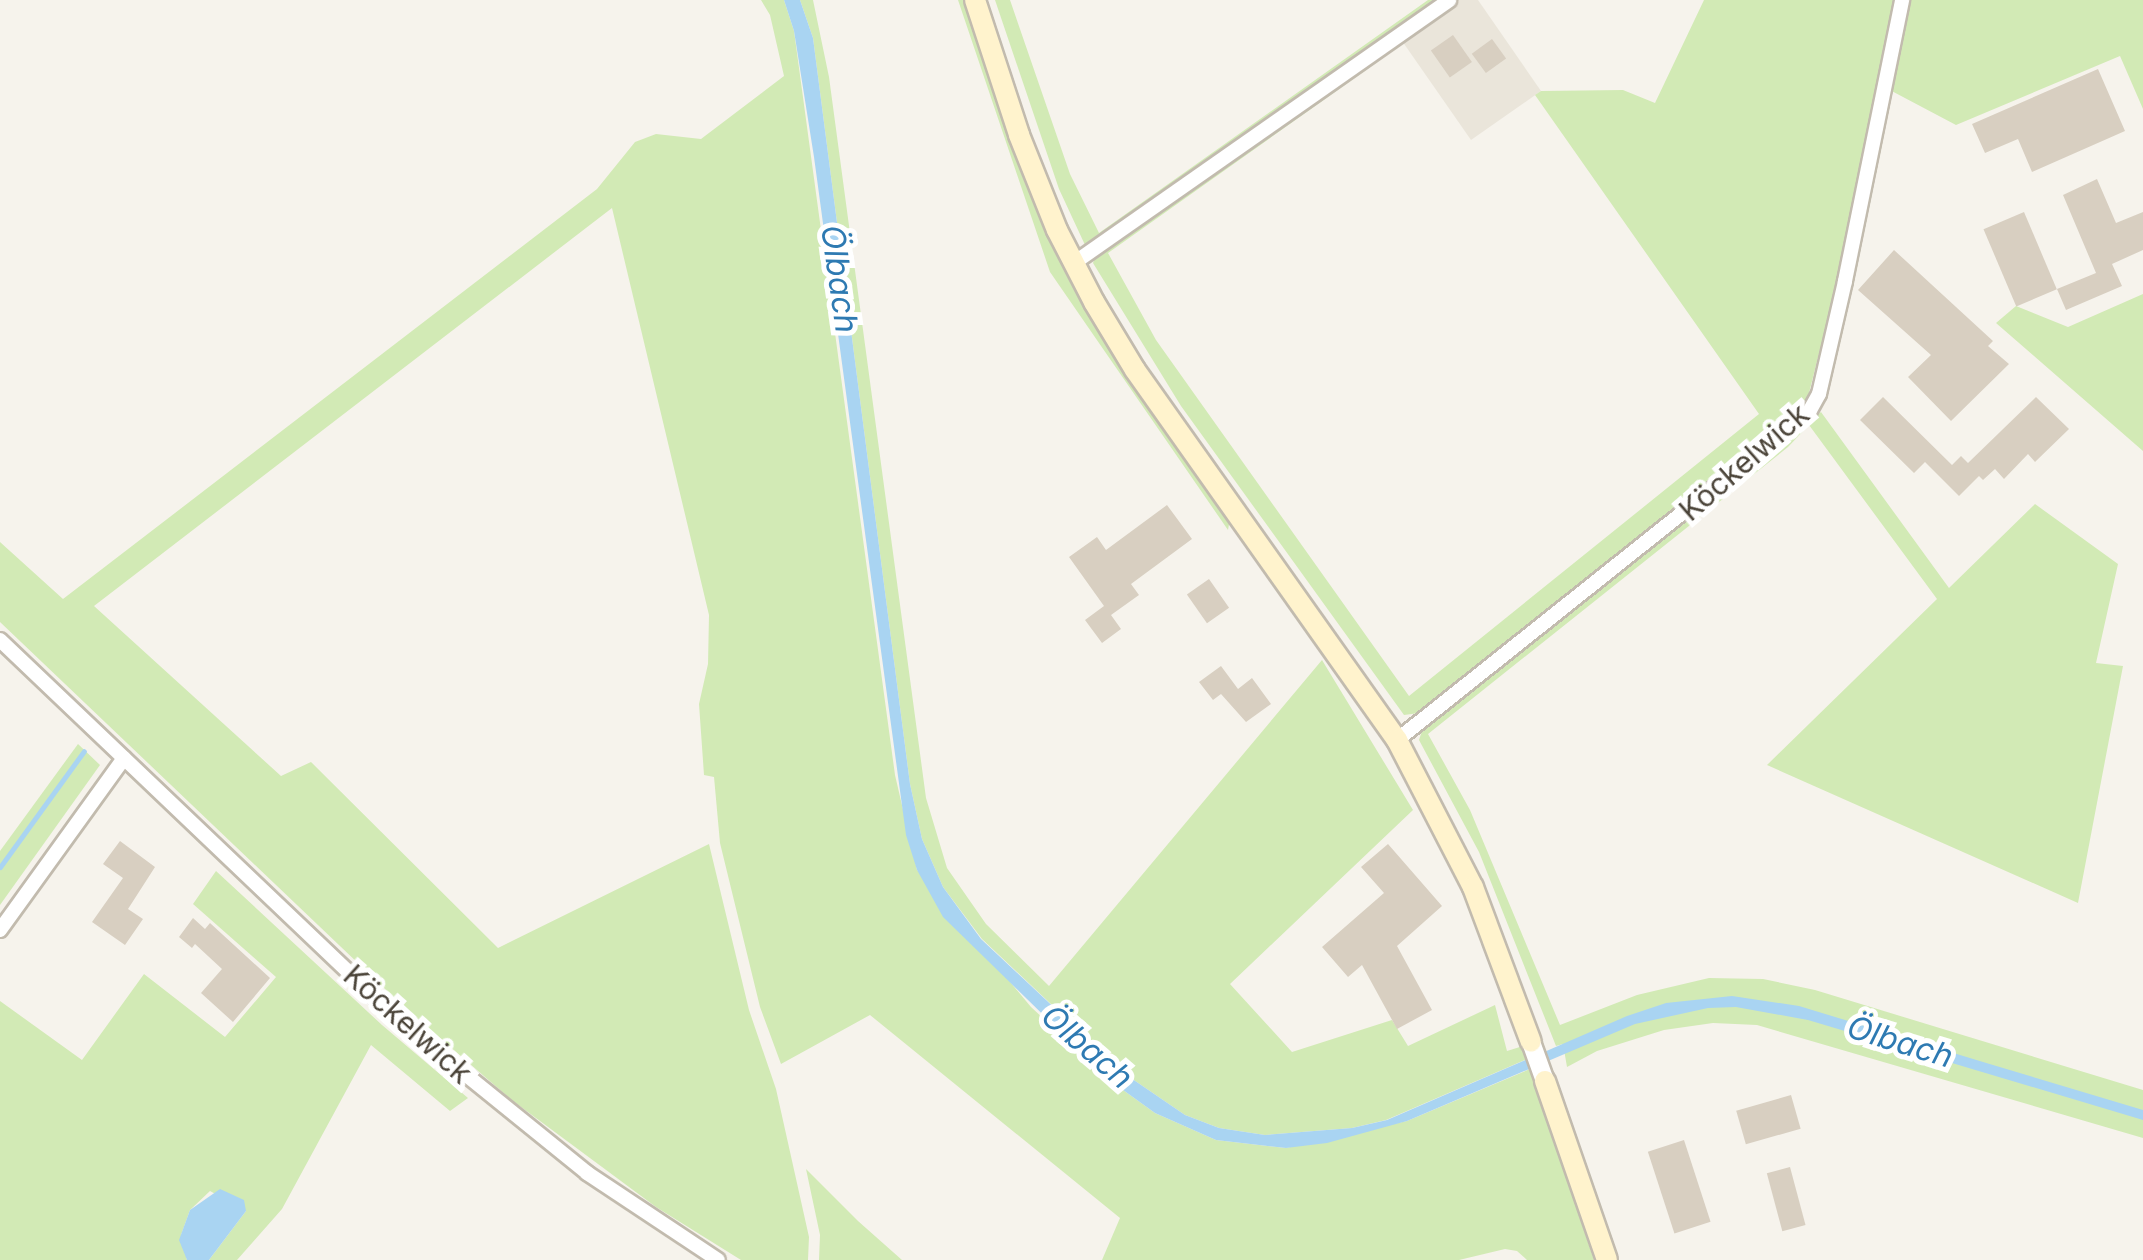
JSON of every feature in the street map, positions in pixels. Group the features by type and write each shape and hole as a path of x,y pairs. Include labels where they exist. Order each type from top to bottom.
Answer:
{"main road":[{"path":"975,0 1019,134 1074,263 1135,370 1397,740 1473,887 1532,1042"},
{"path":"1545,1081 1607,1260"}],"street":[{"path":"1074,263 1448,0"},
{"name":"Köckelwick","path":"1397,740 1809,412 1819,394 1845,281 1902,0"},
{"name":"Köckelwick","path":"0,640 415,1034 587,1173 718,1260"},
{"path":"0,930 124,758"},
{"path":"1532,1042 1545,1081"}],"shaded area":[{"path":"1459,0 1478,0 1541,91 1471,140 1400,38"}],"green space":[{"path":"761,0 784,0 794,31 895,775 917,870 1031,1007 1112,1082 1155,1113 1216,1140 1286,1148 1407,1121 1530,1069 1594,1260 1527,1260 1517,1251 1505,1249 1459,1260 1102,1260 1120,1218 870,1015 781,1064 760,1007 720,843 714,777 704,775 699,704 708,664 709,615 612,208 94,606 281,776 311,762 498,948 709,844 749,1010 776,1089 809,1237 808,1260 741,1260 656,1207 513,1101 405,1008 0,622 0,542 63,599 597,189 635,142 656,134 701,139 784,76 770,15"},
{"path":"800,0 813,0 829,77 926,798 947,868 986,924 1049,986 1322,660 1413,810 1230,984 1292,1052 1392,1020 1408,1046 1495,1005 1507,1051 1523,1046 1527,1059 1386,1120 1352,1128 1265,1135 1219,1128 1185,1115 1125,1074 982,939 943,887 922,839 910,784 813,38"},
{"path":"958,0 965,0 1031,193 1080,297 1134,386 1230,519 1228,530 1050,272"},
{"path":"995,0 1010,0 1070,174 1099,233 1428,0 1439,0 1085,245 1059,189"},
{"path":"1704,0 1895,0 1837,282 1807,401 1419,713 1404,715 1181,406 1093,263 1095,257 1400,38 1404,43 1108,253 1156,340 1409,696 1759,414 1535,95 1541,91 1623,90 1655,103"},
{"path":"1905,0 2143,0 2143,109 2120,56 1956,125 1886,88"},
{"path":"2143,294 2143,451 1996,323 2016,306 2068,327"},
{"path":"1821,412 1949,588 2035,504 2118,564 2096,663 2123,666 2078,903 1767,765 1937,599 1809,425 1788,447 1428,734 1470,810 1560,1025 1637,995 1709,978 1763,979 1815,990 2143,1090 2143,1138 1757,1025 1713,1023 1664,1030 1597,1051 1567,1067 1563,1044 1556,1046 1479,852 1419,740 1423,728 1444,707"},
{"path":"78,744 100,765 0,905 0,851"},
{"path":"216,871 382,1025 468,1098 450,1111 371,1045 282,1209 237,1260 209,1260 246,1211 210,1191 190,1210 181,1235 187,1260 0,1260 0,1001 82,1060 144,974 225,1037 276,977 193,904"},
{"path":"806,1169 902,1260 819,1260 820,1235"}],"water":[{"name":"Ölbach","path":"784,0 800,0 813,38 910,784 922,839 943,887 981,939 1125,1074 1185,1115 1219,1128 1265,1135 1352,1128 1387,1120 1627,1016 1666,1003 1732,996 1799,1006 2143,1110 2143,1120 1808,1020 1736,1007 1708,1008 1635,1024 1407,1121 1327,1143 1286,1148 1216,1140 1155,1113 1112,1082 943,917 917,870 906,835 814,157 794,31"},
{"path":"220,1189 244,1200 246,1211 209,1260 187,1260 179,1240 190,1210"}],"building":[{"path":"1453,35 1472,62 1450,78 1431,50"},
{"path":"1492,39 1506,58 1486,73 1472,54"},
{"path":"2098,69 2125,131 2032,172 2018,139 1985,153 1972,124"},
{"path":"2097,179 2116,223 2143,212 2143,250 2112,264 2122,286 2066,310 2057,289 2096,273 2063,195"},
{"path":"2024,212 2057,289 2016,307 1983,229"},
{"path":"1894,250 1993,341 1988,346 2009,364 1951,421 1908,377 1931,355 1858,290"},
{"path":"1883,397 1952,465 1961,456 1968,463 2036,397 2069,429 2035,462 2028,454 2004,479 1995,469 1983,480 1979,476 1959,496 1925,462 1914,473 1860,420"},
{"path":"1167,505 1192,539 1131,584 1139,595 1111,615 1121,629 1102,643 1085,620 1104,606 1069,557 1097,537 1106,550"},
{"path":"1209,579 1229,608 1207,623 1187,594"},
{"path":"1221,666 1238,689 1252,678 1271,704 1246,722 1221,694 1213,700 1199,682"},
{"path":"120,841 155,867 128,909 143,919 125,945 92,922 123,878 103,864"},
{"path":"1388,844 1442,906 1397,946 1432,1010 1397,1029 1362,965 1348,977 1322,947 1384,893 1361,867"},
{"path":"193,918 205,929 210,923 270,978 233,1022 201,993 222,969 195,944 192,948 179,937"},
{"path":"1791,1095 1801,1129 1746,1144 1736,1111"},
{"path":"1684,1140 1711,1222 1674,1234 1648,1152"},
{"path":"1790,1167 1806,1225 1782,1231 1767,1173"}],"waterway":[{"path":"0,867 84,751"}]}
